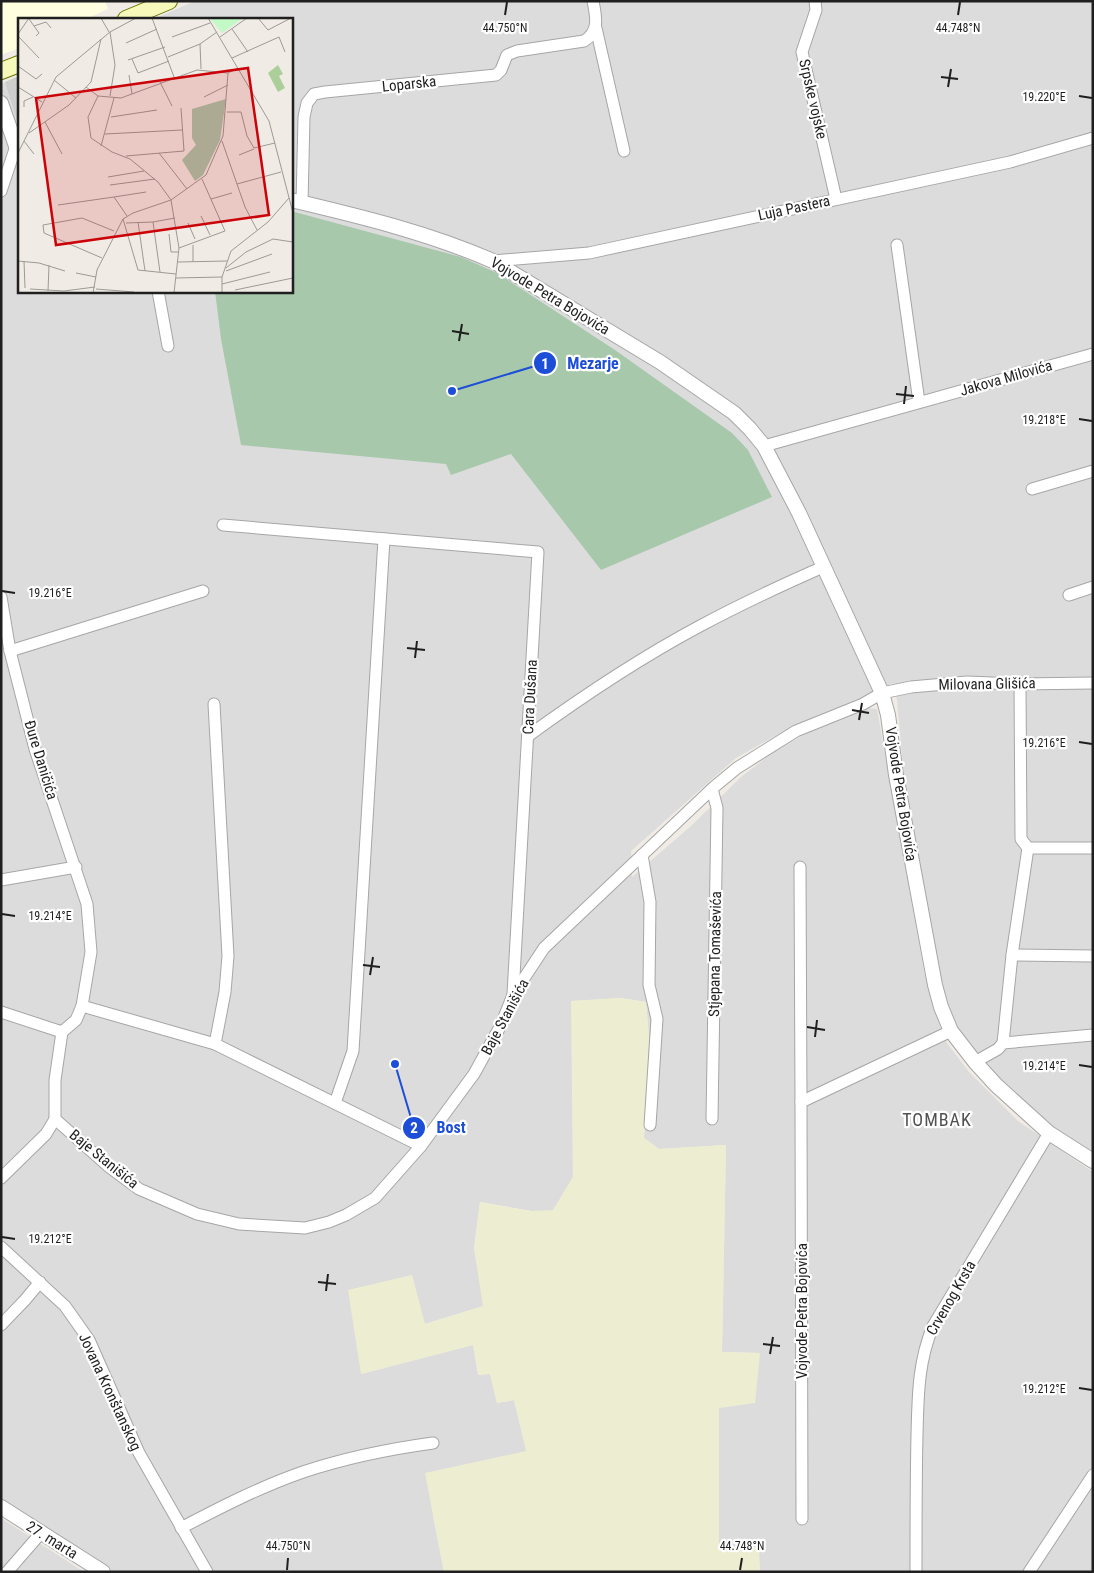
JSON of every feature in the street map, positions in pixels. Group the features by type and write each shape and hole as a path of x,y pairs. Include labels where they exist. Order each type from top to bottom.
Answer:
{"main road":[{"path":"128,18 170,1"},
{"path":"1,71 18,64"}],"street":[{"path":"593,1 596,28 624,151"},
{"name":"Srpske vojske","path":"815,1 816,10 802,52 836,199"},
{"name":"Loparska","path":"297,202 306,103 314,94 496,75 501,70 507,55 517,51 584,41 591,37 596,28"},
{"path":"1,103 17,146 1,191"},
{"name":"Luja Pastera","path":"493,261 589,253 1010,162 1093,138"},
{"name":"Vojvode Petra Bojovića","path":"297,202 397,228 471,251 493,261 660,362 734,413 750,428 764,446 799,513 882,693 888,715 896,775 941,1008 952,1031 975,1062 996,1085 1050,1133 1093,1161"},
{"path":"897,245 919,402"},
{"path":"158,292 168,346"},
{"name":"Jakova Milovića","path":"764,446 1093,354"},
{"path":"1032,489 1093,471"},
{"name":"Cara Dušana","path":"223,525 538,552 513,995"},
{"path":"335,1103 353,1051 384,539"},
{"path":"528,736 583,696 641,660 761,595 823,567"},
{"path":"1069,595 1093,587"},
{"path":"10,651 203,591"},
{"name":"Đure Daničića","path":"1,597 10,651 35,749 87,904 91,952 82,1006 76,1020 62,1032"},
{"name":"Milovana Glišića","path":"882,693 910,687 967,682 1020,684 1093,683"},
{"path":"975,1062 998,1049 1003,1043 1012,955 1028,848 1022,839 1020,684"},
{"name":"Baje Stanišića","path":"55,1118 108,1166 139,1189 197,1214 239,1224 305,1228 329,1222 346,1215 375,1198 421,1146 474,1074 501,1025 513,995 544,948 712,789 737,768 796,731 863,704 882,693"},
{"path":"214,704 228,956 225,992 215,1044"},
{"name":"Stjepana Tomaševića","path":"712,789 717,808 712,1119"},
{"path":"1028,848 1093,848"},
{"path":"642,855 650,902 648,985 657,1019 650,1125"},
{"path":"1,880 76,868"},
{"name":"Vojvode Petra Bojovića","path":"800,868 802,1519"},
{"path":"1012,955 1093,956"},
{"path":"82,1006 215,1044 421,1146"},
{"path":"1,1012 62,1032 55,1080 55,1118 46,1134 1,1178"},
{"path":"801,1102 952,1031"},
{"path":"1003,1043 1093,1035"},
{"name":"Crvenog Krsta","path":"916,1572 918,1404 921,1361 926,1344 933,1326 1050,1133"},
{"name":"Jovana Kronštanskog","path":"1,1247 65,1306 89,1340 139,1453 208,1572"},
{"path":"1,1325 40,1282"},
{"path":"181,1528 237,1499 303,1472 346,1459 433,1442"},
{"path":"1029,1572 1093,1475"},
{"name":"27. marta","path":"1,1507 103,1572"},
{"path":"6,1572 41,1533"}],"shaded area":[{"path":"1,1 105,1 108,9 88,18 18,18 18,48 1,55"},
{"path":"195,1 1093,1 1093,1156 1043,1123 973,1053 958,1030 943,999 907,812 897,700 893,683 793,726 736,758 631,851 632,877 691,826 741,777 771,754 805,734 869,708 877,709 924,972 935,1013 947,1043 969,1072 1018,1121 1093,1172 1093,1572 760,1572 758,1547 719,1548 719,1408 760,1353 722,1352 726,1145 659,1149 644,1138 649,1037 646,1002 621,998 572,1001 573,1177 553,1211 531,1211 480,1202 474,1248 484,1306 425,1324 361,1374 473,1345 478,1375 490,1373 497,1403 514,1400 527,1451 433,1516 444,1572 115,1572 1,1499 1,84 18,76 18,292 292,292 292,18 156,18"},
{"path":"18,76 18,124 5,82"},
{"path":"292,211 461,257 497,273 615,350 732,433 748,450 772,497 601,570 511,454 451,475 446,464 241,445 221,339 215,292 292,292"},
{"path":"621,998 646,1002 649,1037 644,1138 659,1149 726,1145 722,1352 760,1353 755,1403 719,1408 719,1548 759,1547 760,1572 444,1572 425,1473 526,1451 514,1400 497,1403 490,1374 479,1375 473,1345 361,1374 348,1290 412,1275 425,1324 483,1306 474,1248 480,1202 531,1211 553,1210 573,1177 571,1001"},
{"path":"1,1518 24,1533 84,1572 1,1572"}],"place":[{"name":"Mezarje","path":"452,391"},
{"name":"Bost","path":"395,1064"}],"district":[{"name":"TOMBAK","path":"937,1120"}]}
